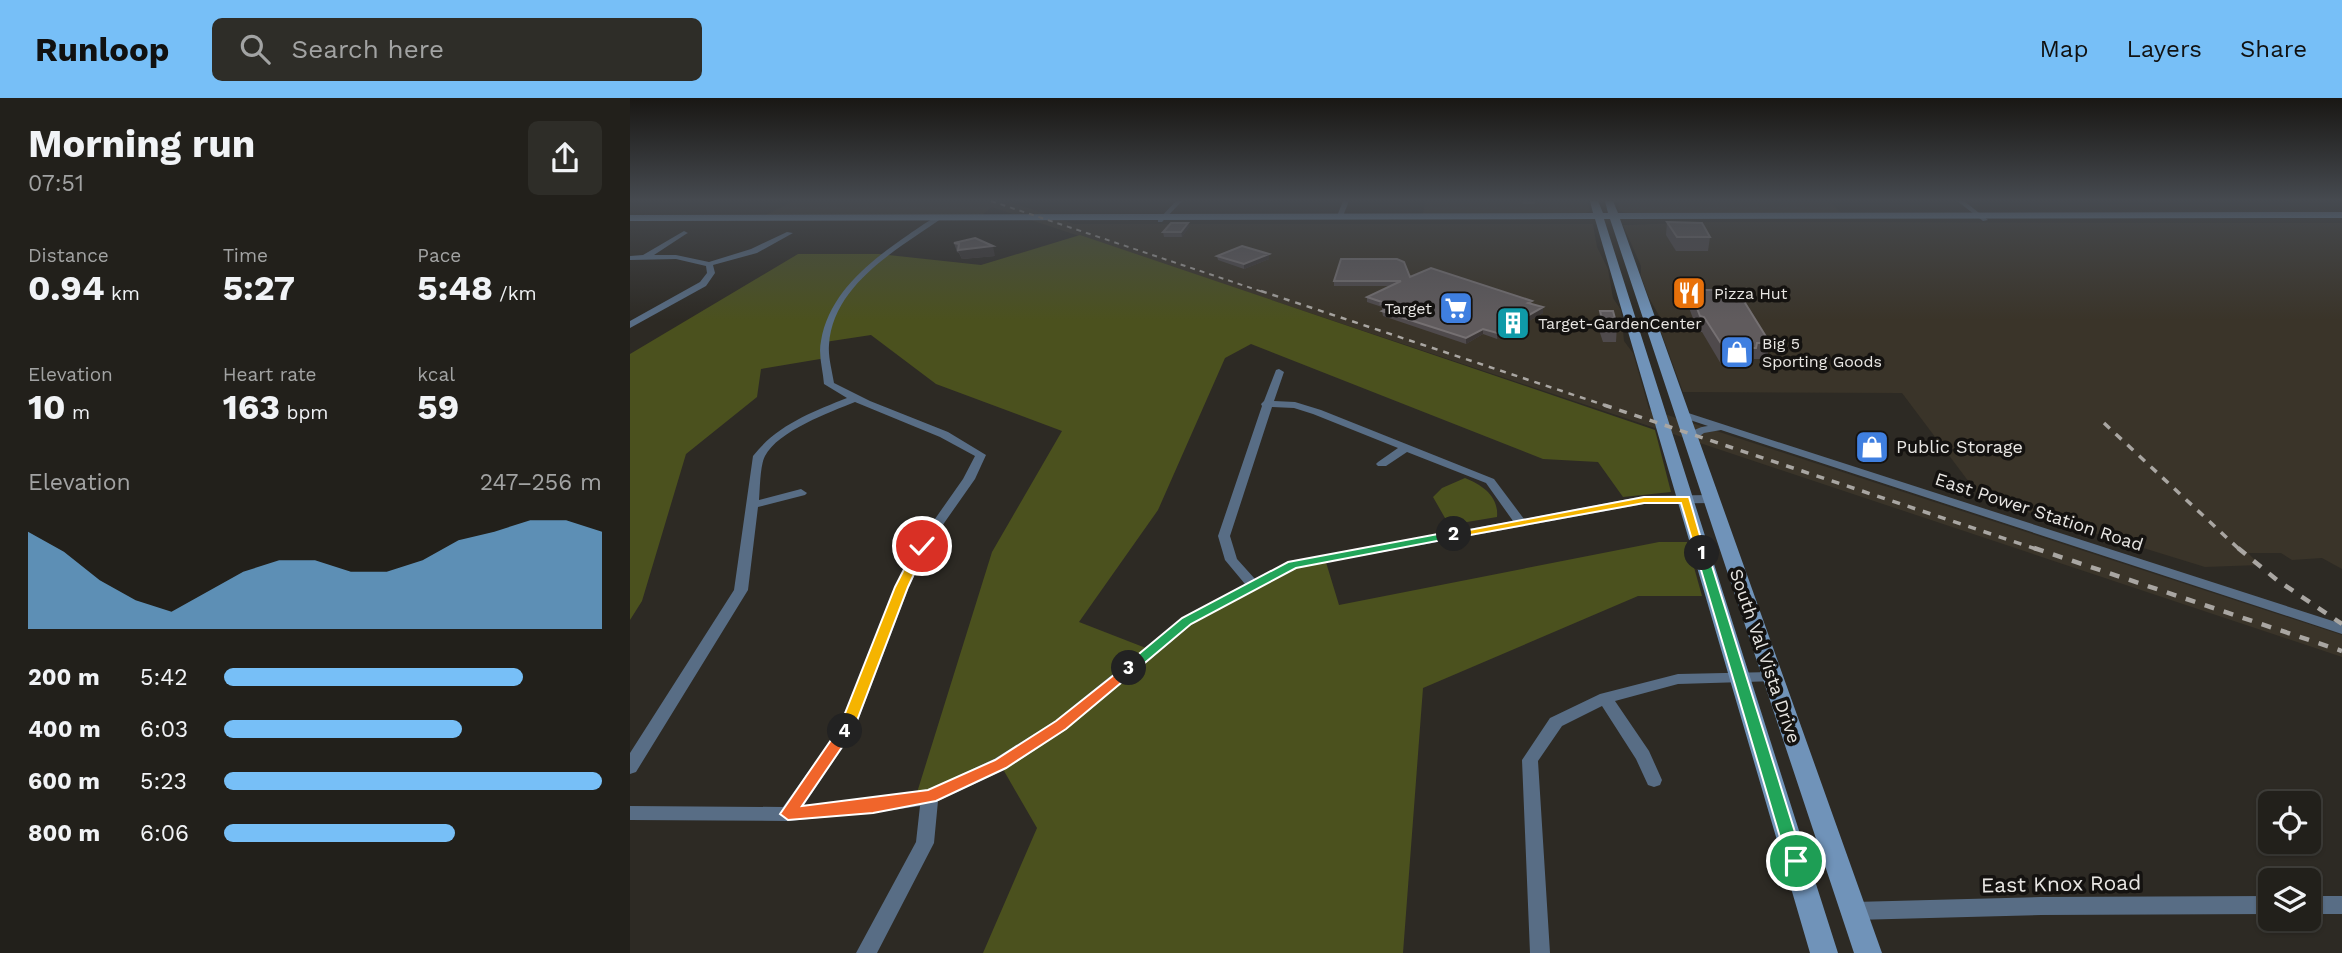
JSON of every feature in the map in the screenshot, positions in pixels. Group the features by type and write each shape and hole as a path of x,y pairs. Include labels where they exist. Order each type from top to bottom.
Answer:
{"main road":[{"name":"South Val Vista Drive","path":"1606,241 1824,953"},
{"name":"South Val Vista Drive","path":"1623,241 1868,953"},
{"path":"1626,303 1643,303"},
{"path":"1653,394 1675,394"}],"street":[{"path":"646,257 671,241"},
{"path":"630,258 690,258 709,264 754,251 774,241"},
{"path":"788,814 846,731 901,587 922,546 969,480 981,455 957,439 852,399 829,384 825,342 837,302 866,271 907,241"},
{"path":"630,325 703,285 711,273 709,264"},
{"path":"1252,583 1231,560 1224,537 1266,404 1279,372"},
{"path":"630,767 741,590 758,456 771,440 792,425 852,399"},
{"path":"1266,404 1295,405 1317,412 1490,481 1520,522"},
{"name":"East Power Station Road","path":"1682,414 2342,629"},
{"path":"1690,439 1702,430 1725,427"},
{"path":"1382,464 1406,447"},
{"path":"752,505 801,493"},
{"path":"630,813 788,814 873,806 930,797 1000,764 1061,725 1186,621 1252,583 1292,565 1644,500 1710,499"},
{"path":"1540,953 1530,760 1556,722 1605,698 1678,680 1772,677"},
{"path":"1605,698 1654,780"},
{"path":"866,953 925,843 930,797"},
{"name":"East Knox Road","path":"1854,911 2041,906 2258,905"},
{"path":"2321,905 2342,905"}],"shaded area":[{"path":"1094,241 1596,241 1608,269 1613,298 1621,310 1624,341 1633,353 1649,409 2342,635 2342,657"},
{"path":"1630,241 2342,241 2342,569 2322,558 2292,560 2281,553 2248,553 2260,565 2205,567 1981,498 1902,393 1683,392 1661,332 1661,319 1641,276 1641,266"}],"green space":[{"path":"1061,241 1097,241 1655,430 1671,492 1623,497 1598,462 1543,459 1251,344 1225,358 1158,510 1079,622 1151,650 1190,620 1255,582 1301,564 1325,559 1339,605 1659,542 1687,542 1702,596 1638,596 1423,688 1403,953 983,953 1037,828 1000,764 915,799 992,552 1062,431 936,384 871,335 825,342 826,358 761,369 757,397 686,454 642,601 630,620 630,354 798,254 879,254 981,265"},
{"path":"1465,478 1488,492 1495,503 1497,517 1449,525 1433,497 1442,488"}],"building":[{"path":"982,241 993,246 958,250 959,244 954,243"},
{"path":"1242,246 1269,254 1244,264 1217,256"},
{"name":"Target","path":"1341,259 1397,259 1404,262 1410,277 1431,268 1543,307 1497,333 1483,329 1466,338 1382,311 1391,307 1367,297 1401,281 1334,281"},
{"path":"1690,290 1737,290 1770,343 1757,343 1756,348 1724,348 1704,317 1700,316"},
{"path":"1600,311 1613,311 1617,326 1604,326"}],"railway":[{"path":"1110,241 1266,293"},
{"path":"1261,291 1610,407"},
{"path":"1604,405 1610,407"},
{"path":"1610,407 2039,550"},
{"path":"2104,423 2240,550"},
{"path":"2034,548 2342,651"},
{"path":"2238,548 2277,580 2342,624"}],"place":[{"name":"Pizza Hut","path":"1689,293"},
{"name":"Target","path":"1456,308"},
{"name":"Target-GardenCenter","path":"1513,323"},
{"name":"Big 5 Sporting Goods","path":"1737,352"},
{"name":"Public Storage","path":"1872,447"}],"route":[{"path":"922,546 901,587 846,731 788,814 873,806 930,797 1000,764 1061,725 1186,621 1252,583 1292,565 1631,502 1685,500 1796,861"}]}
